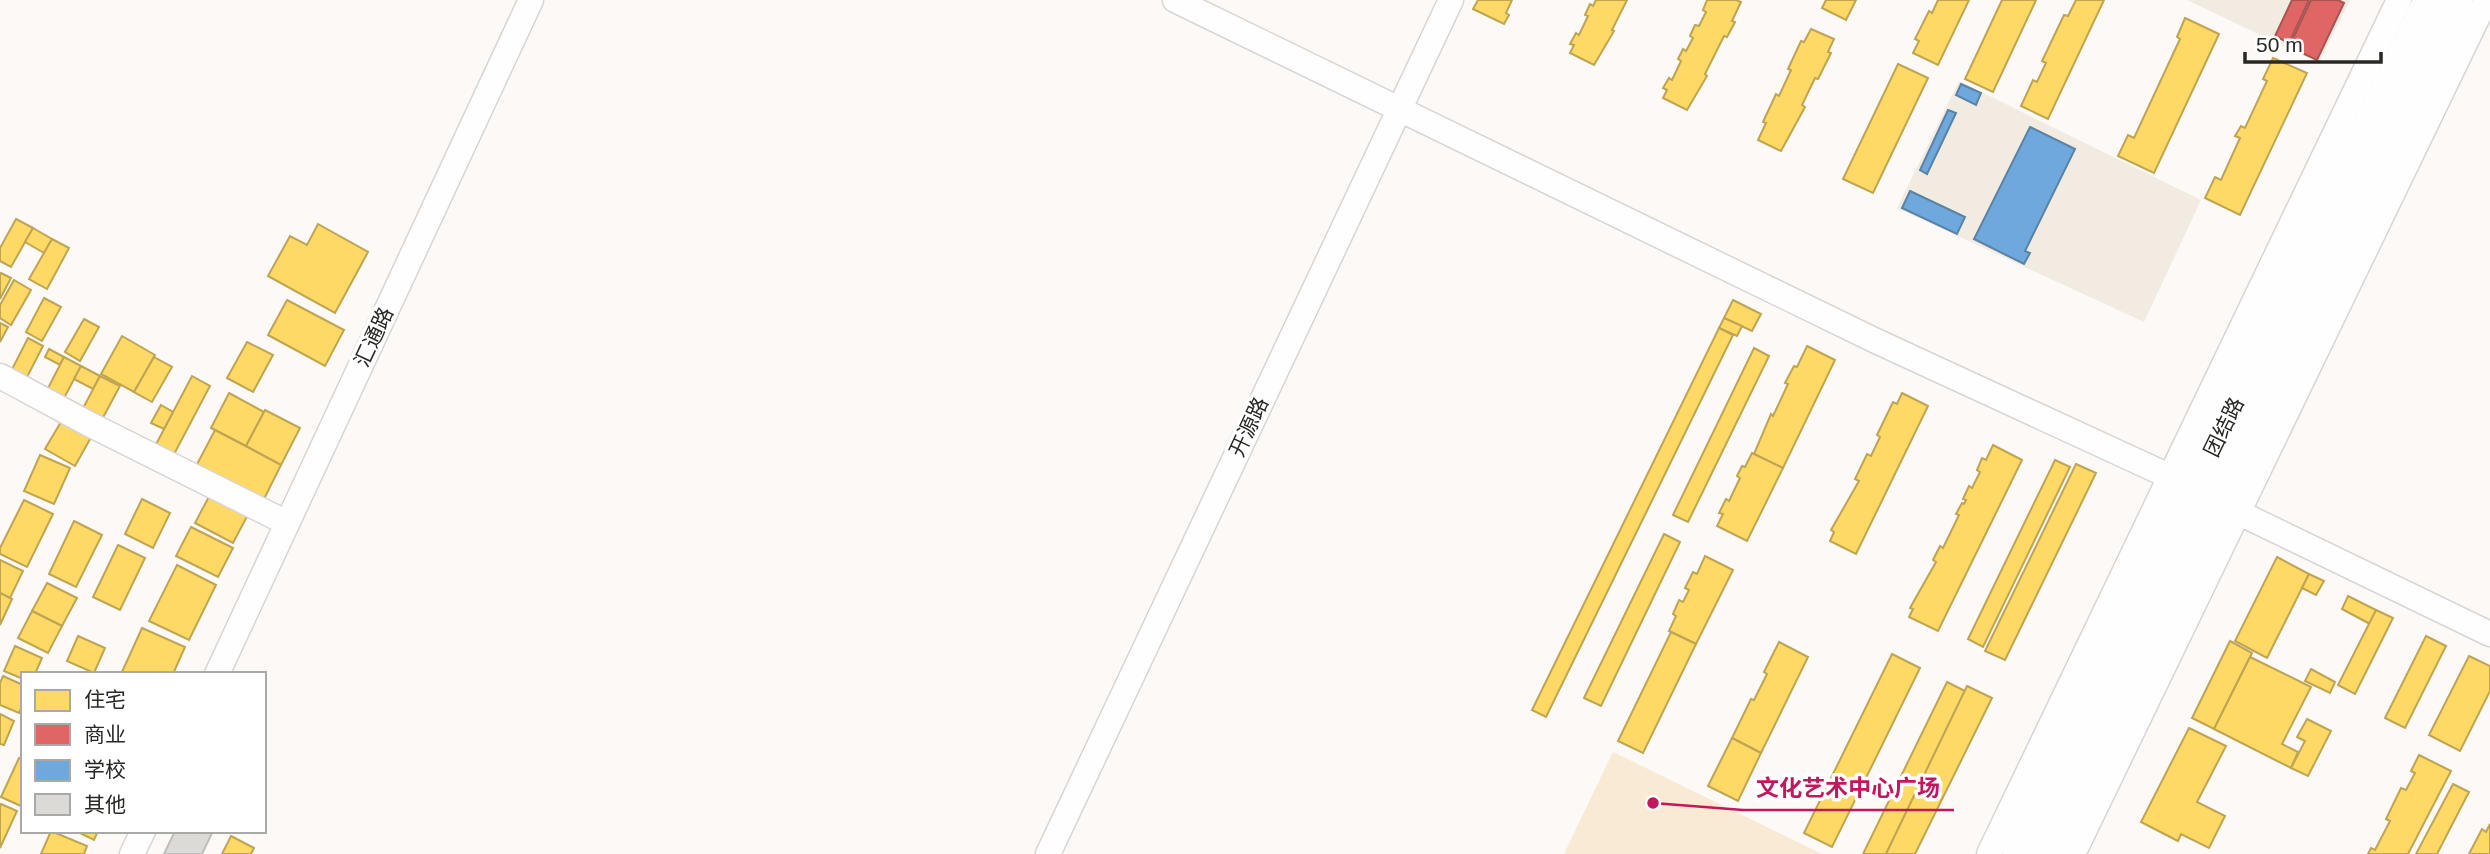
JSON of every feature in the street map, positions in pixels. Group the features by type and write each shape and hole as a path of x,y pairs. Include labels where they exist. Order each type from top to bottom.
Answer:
{"main road":[{"name":"团结路","path":"2018,854 2430,0"},
{"name":"团结路","path":"2044,854 2226,507 2456,0"}],"street":[{"name":"汇通路","path":"217,672 531,0"},
{"path":"1175,0 1877,341 2171,477"},
{"name":"开源路","path":"1048,854 1451,0"},
{"path":"1989,854 2399,0"},
{"path":"2073,854 2226,507 2486,0"},
{"path":"0,376 89,424 287,523"},
{"path":"2226,507 2490,634"},
{"path":"132,854 142,833"}],"shaded area":[{"path":"2187,0 2350,0 2319,63"},
{"path":"1959,81 2201,200 2144,322 1897,208"},
{"path":"1613,752 1822,854 1564,854"}],"building: 住宅":[{"path":"1478,0 1512,0 1504,24 1473,9"},
{"path":"1596,0 1627,0 1612,30 1614,31 1594,65 1570,53 1574,45 1570,44 1576,33 1579,35 1588,16 1585,15 1590,4 1593,6"},
{"path":"1707,0 1741,2 1732,21 1735,22 1727,37 1724,36 1705,74 1707,76 1687,110 1663,98 1667,90 1663,88 1669,78 1672,80 1681,61 1678,59 1683,49 1686,51 1693,38 1690,36 1695,25 1699,26 1706,12 1703,10"},
{"path":"1826,0 1856,0 1846,20 1822,8"},
{"path":"1938,0 1969,0 1938,65 1913,53 1919,41 1915,39 1929,11 1932,13"},
{"path":"2002,0 2036,0 1993,92 1965,79"},
{"path":"2076,0 2104,0 2048,119 2021,106 2033,80 2037,82 2046,63 2042,61 2064,15 2068,16"},
{"path":"2185,18 2219,34 2154,173 2118,156 2128,135 2134,138 2180,39 2177,37"},
{"path":"1811,29 1834,39 1828,52 1831,53 1818,79 1815,78 1802,105 1805,107 1781,151 1758,140 1766,123 1763,122 1776,94 1779,96 1801,41 1804,42"},
{"path":"2273,58 2307,73 2240,215 2205,198 2215,177 2221,180 2240,138 2235,136 2241,126 2245,128 2267,81 2263,79"},
{"path":"1898,64 1928,78 1873,193 1843,179"},
{"path":"16,219 33,228 11,267 0,261 0,248"},
{"path":"318,224 368,252 335,313 268,276 290,236 307,245"},
{"path":"33,228 52,239 44,253 25,242"},
{"path":"52,239 69,248 47,289 29,279"},
{"path":"1,273 11,278 0,299 0,275"},
{"path":"14,280 31,290 11,325 0,318 0,305"},
{"path":"44,298 61,307 42,341 26,332"},
{"path":"287,300 344,330 325,366 268,335"},
{"path":"1733,300 1761,314 1752,331 1724,318"},
{"path":"1724,318 1742,326 1737,336 1719,328"},
{"path":"84,319 99,327 80,361 65,352"},
{"path":"0,323 8,327 0,342"},
{"path":"1719,328 1733,335 1546,717 1532,710"},
{"path":"122,336 155,355 134,392 101,374"},
{"path":"28,338 43,346 24,383 9,375"},
{"path":"247,342 273,355 253,392 227,378"},
{"path":"1807,346 1835,360 1783,468 1754,454 1771,414 1773,416 1788,384 1785,383 1794,366 1797,367"},
{"path":"1754,348 1769,356 1688,522 1673,515"},
{"path":"49,349 64,357 60,365 45,357"},
{"path":"64,357 81,366 62,402 45,394"},
{"path":"154,357 172,367 152,402 134,392"},
{"path":"81,366 100,376 93,389 74,379"},
{"path":"100,376 120,386 100,423 81,412"},
{"path":"192,376 210,386 171,460 153,450"},
{"path":"229,393 264,412 246,446 211,428"},
{"path":"1902,393 1928,406 1856,554 1830,541 1834,532 1831,530 1859,481 1855,479 1867,454 1871,456 1880,437 1877,435 1893,402 1897,404"},
{"path":"161,405 173,412 164,429 151,423"},
{"path":"265,410 300,428 281,465 246,446"},
{"path":"65,415 94,432 75,466 45,449"},
{"path":"215,430 281,465 262,503 195,468"},
{"path":"1993,445 2022,460 1938,631 1909,617 1913,609 1910,608 1936,562 1933,560 1940,546 1943,548 1959,515 1956,514 1966,500 1963,499 1969,486 1972,488 1980,472 1977,470 1982,458 1986,460"},
{"path":"1752,453 1783,468 1747,541 1717,526 1723,514 1719,513 1726,499 1729,501 1740,478 1737,476"},
{"path":"40,455 70,468 54,504 24,491"},
{"path":"2055,460 2070,467 1983,647 1968,639"},
{"path":"2076,464 2096,473 2005,660 1985,651"},
{"path":"213,489 251,509 233,543 195,523"},
{"path":"142,499 170,513 153,548 125,534"},
{"path":"24,500 53,514 27,567 0,554 0,548"},
{"path":"74,521 102,535 76,587 49,574"},
{"path":"191,527 233,548 218,577 176,556"},
{"path":"1664,534 1680,542 1601,706 1584,698"},
{"path":"118,545 145,558 120,610 93,597"},
{"path":"1705,556 1733,570 1696,644 1669,631 1679,600 1683,602 1689,590 1685,588 1693,572 1697,574"},
{"path":"2277,557 2309,574 2267,658 2235,641"},
{"path":"0,560 23,571 10,598 0,593"},
{"path":"177,565 216,585 189,640 149,621"},
{"path":"2309,574 2324,581 2316,595 2302,588"},
{"path":"47,583 77,598 62,626 32,611"},
{"path":"0,593 12,599 0,625"},
{"path":"2348,596 2376,610 2370,624 2342,609"},
{"path":"2376,610 2393,618 2355,694 2338,685"},
{"path":"32,611 62,626 48,653 18,638"},
{"path":"142,628 185,647 174,672 122,672"},
{"path":"1671,632 1696,644 1643,753 1618,741"},
{"path":"78,636 105,648 94,672 67,661"},
{"path":"2426,636 2446,646 2405,728 2385,718"},
{"path":"2230,641 2252,653 2214,729 2192,718"},
{"path":"1779,642 1808,657 1761,753 1732,738 1767,674 1764,672"},
{"path":"15,646 42,658 36,672 21,672 21,678 4,671"},
{"path":"1892,654 1920,668 1832,847 1804,833"},
{"path":"2469,656 2490,666 2490,691 2460,751 2429,735"},
{"path":"2250,657 2311,687 2282,744 2298,752 2291,768 2214,729"},
{"path":"2311,669 2335,682 2330,693 2305,681"},
{"path":"3,676 21,684 19,713 0,705 0,683"},
{"path":"1947,682 1965,691 1886,854 1863,854"},
{"path":"1967,686 1992,698 1915,854 1886,854"},
{"path":"0,714 14,721 4,745 0,744"},
{"path":"2307,719 2331,731 2308,776 2291,768 2305,741 2297,737"},
{"path":"2189,728 2226,746 2197,802 2225,816 2209,848 2181,834 2178,841 2141,822"},
{"path":"1732,738 1761,753 1738,801 1708,786"},
{"path":"2419,755 2451,771 2408,854 2368,854 2371,848 2375,850 2390,821 2386,819 2401,788 2406,790 2415,773 2411,771"},
{"path":"19,758 21,758 21,806 1,797"},
{"path":"2453,784 2469,792 2437,854 2416,854"},
{"path":"1,804 17,811 0,848 0,807"},
{"path":"2490,824 2490,854 2469,854 2482,829 2486,832"},
{"path":"50,833 87,846 84,854 41,854"},
{"path":"80,833 97,833 94,840"},
{"path":"231,836 254,848 251,854 222,854"}],"building: 商业":[{"path":"2292,0 2309,0 2289,43 2275,36"},
{"path":"2311,0 2338,0 2344,3 2317,60 2289,47"}],"building: 学校":[{"path":"1961,84 1981,93 1976,105 1956,95"},
{"path":"1948,110 1956,113 1927,174 1920,170"},
{"path":"2030,127 2075,149 2025,251 2030,253 2024,264 1974,239"},
{"path":"1910,191 1965,217 1957,234 1902,208"}],"building: 其他":[{"path":"174,833 212,833 202,854 164,854"}],"place":[{"name":"文化艺术中心广场","path":"1653,803"}]}
